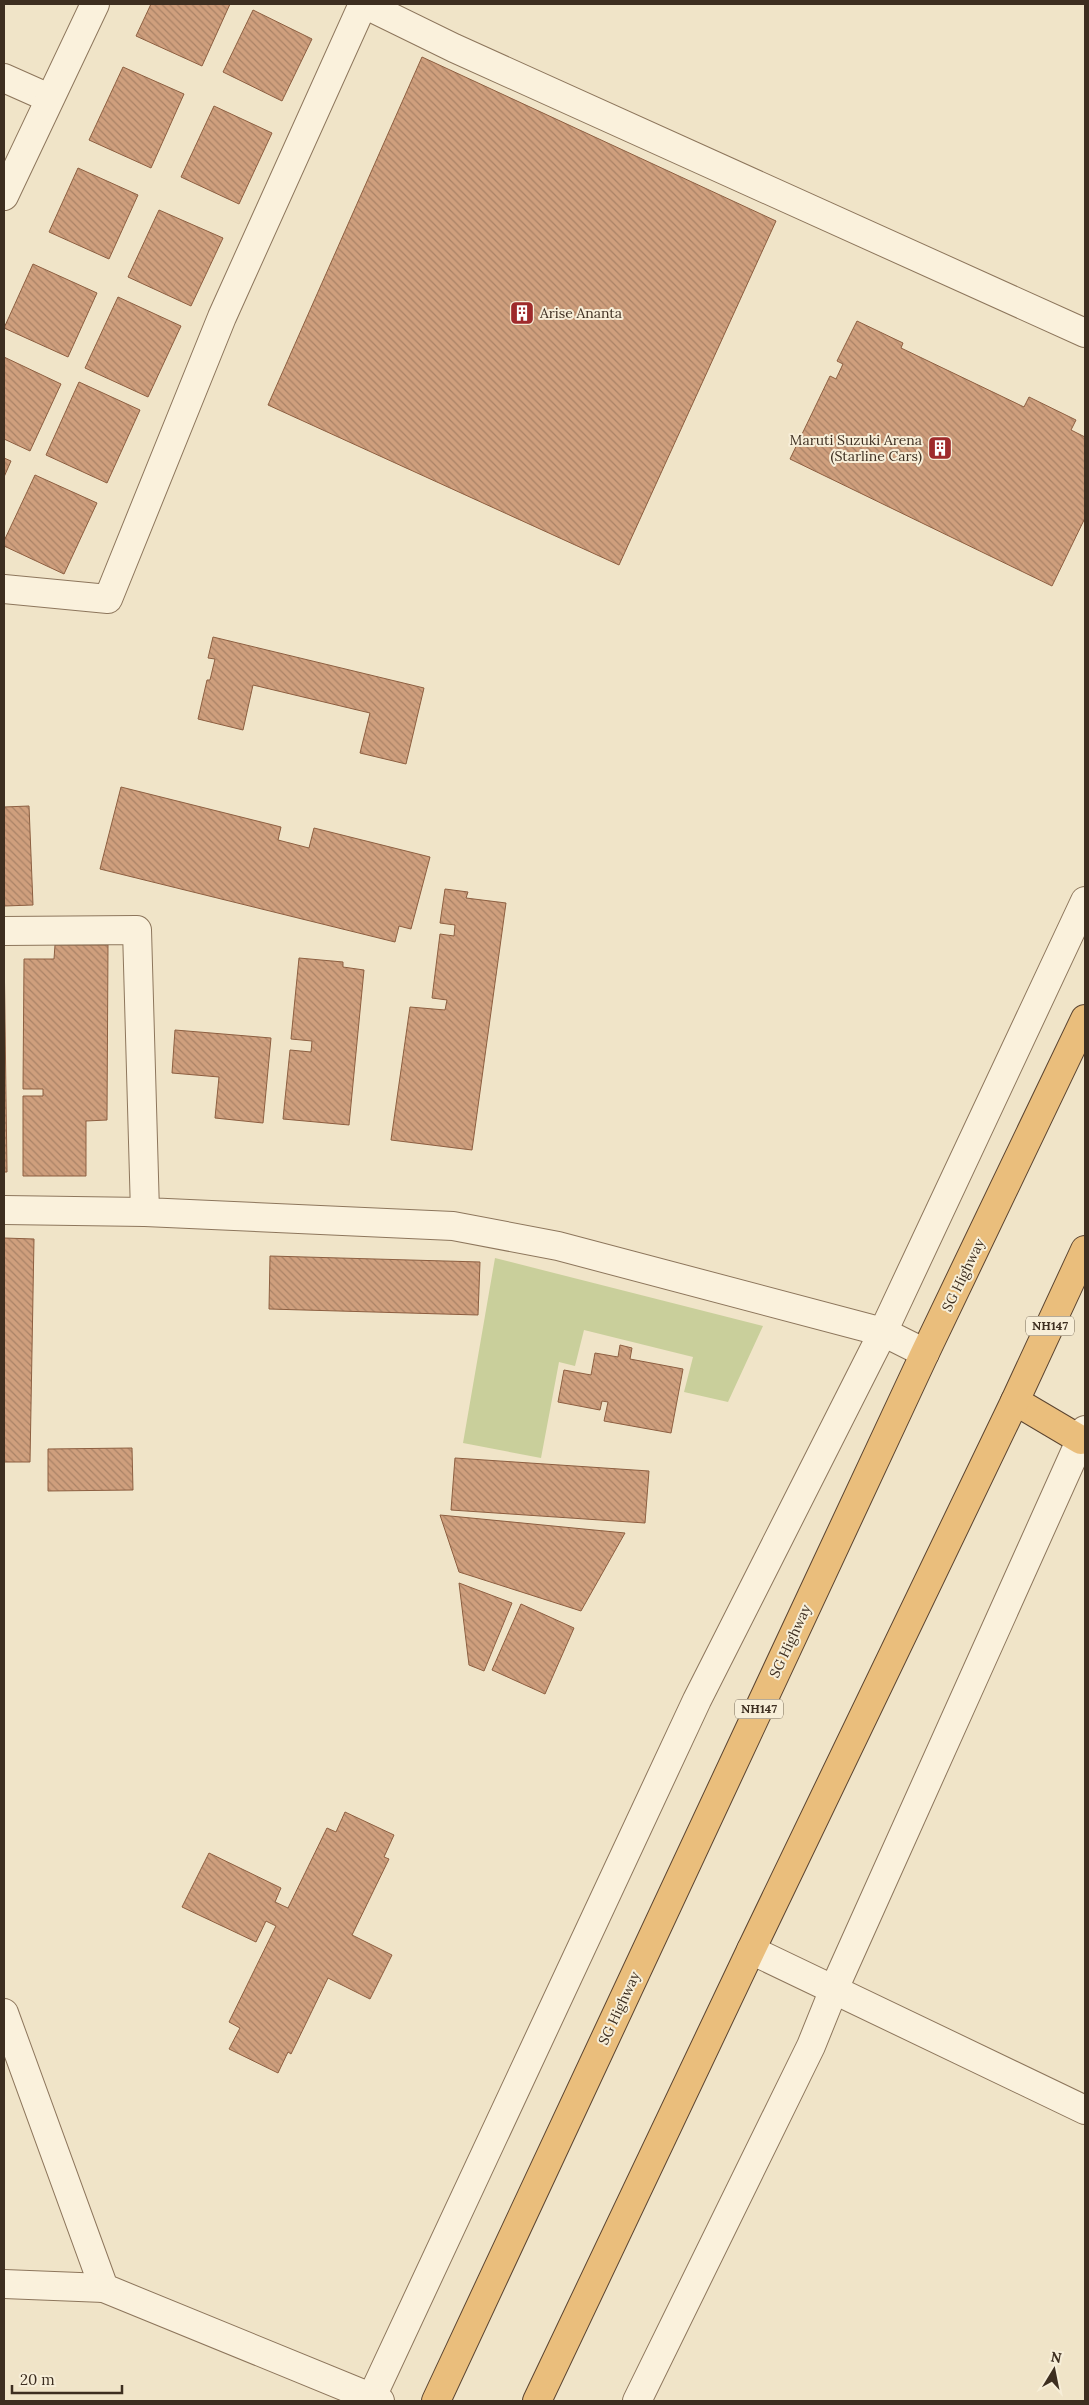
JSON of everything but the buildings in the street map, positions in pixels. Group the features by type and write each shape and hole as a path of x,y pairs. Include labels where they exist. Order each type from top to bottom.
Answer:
{"highway":[{"name":"SG Highway","path":"436,2401 925,1353 1085,1019"},
{"name":"NH147","path":"537,2401 1015,1401 1085,1250"},
{"path":"1015,1401 1083,1435"}],"street":[{"path":"4,196 95,4"},
{"path":"4,589 108,599 222,317 364,4 472,56 1085,334"},
{"path":"4,78 49,98"},
{"path":"4,2284 104,2288 374,2400 697,1700 882,1332 1085,901"},
{"path":"4,931 137,930 145,1212"},
{"path":"4,1210 145,1212 453,1226 558,1246 882,1332 925,1353"},
{"path":"637,2401 811,2046 834,1989 1083,1435"},
{"path":"751,1950 1085,2110"},
{"path":"4,2013 104,2288"}],"green space":[{"path":"495,1258 763,1326 728,1402 684,1392 693,1357 584,1330 575,1366 559,1362 541,1458 463,1443"}],"place":[{"name":"Arise Ananta","path":"522,313"},
{"name":"Maruti Suzuki Arena (Starline Cars)","path":"940,448"}]}
